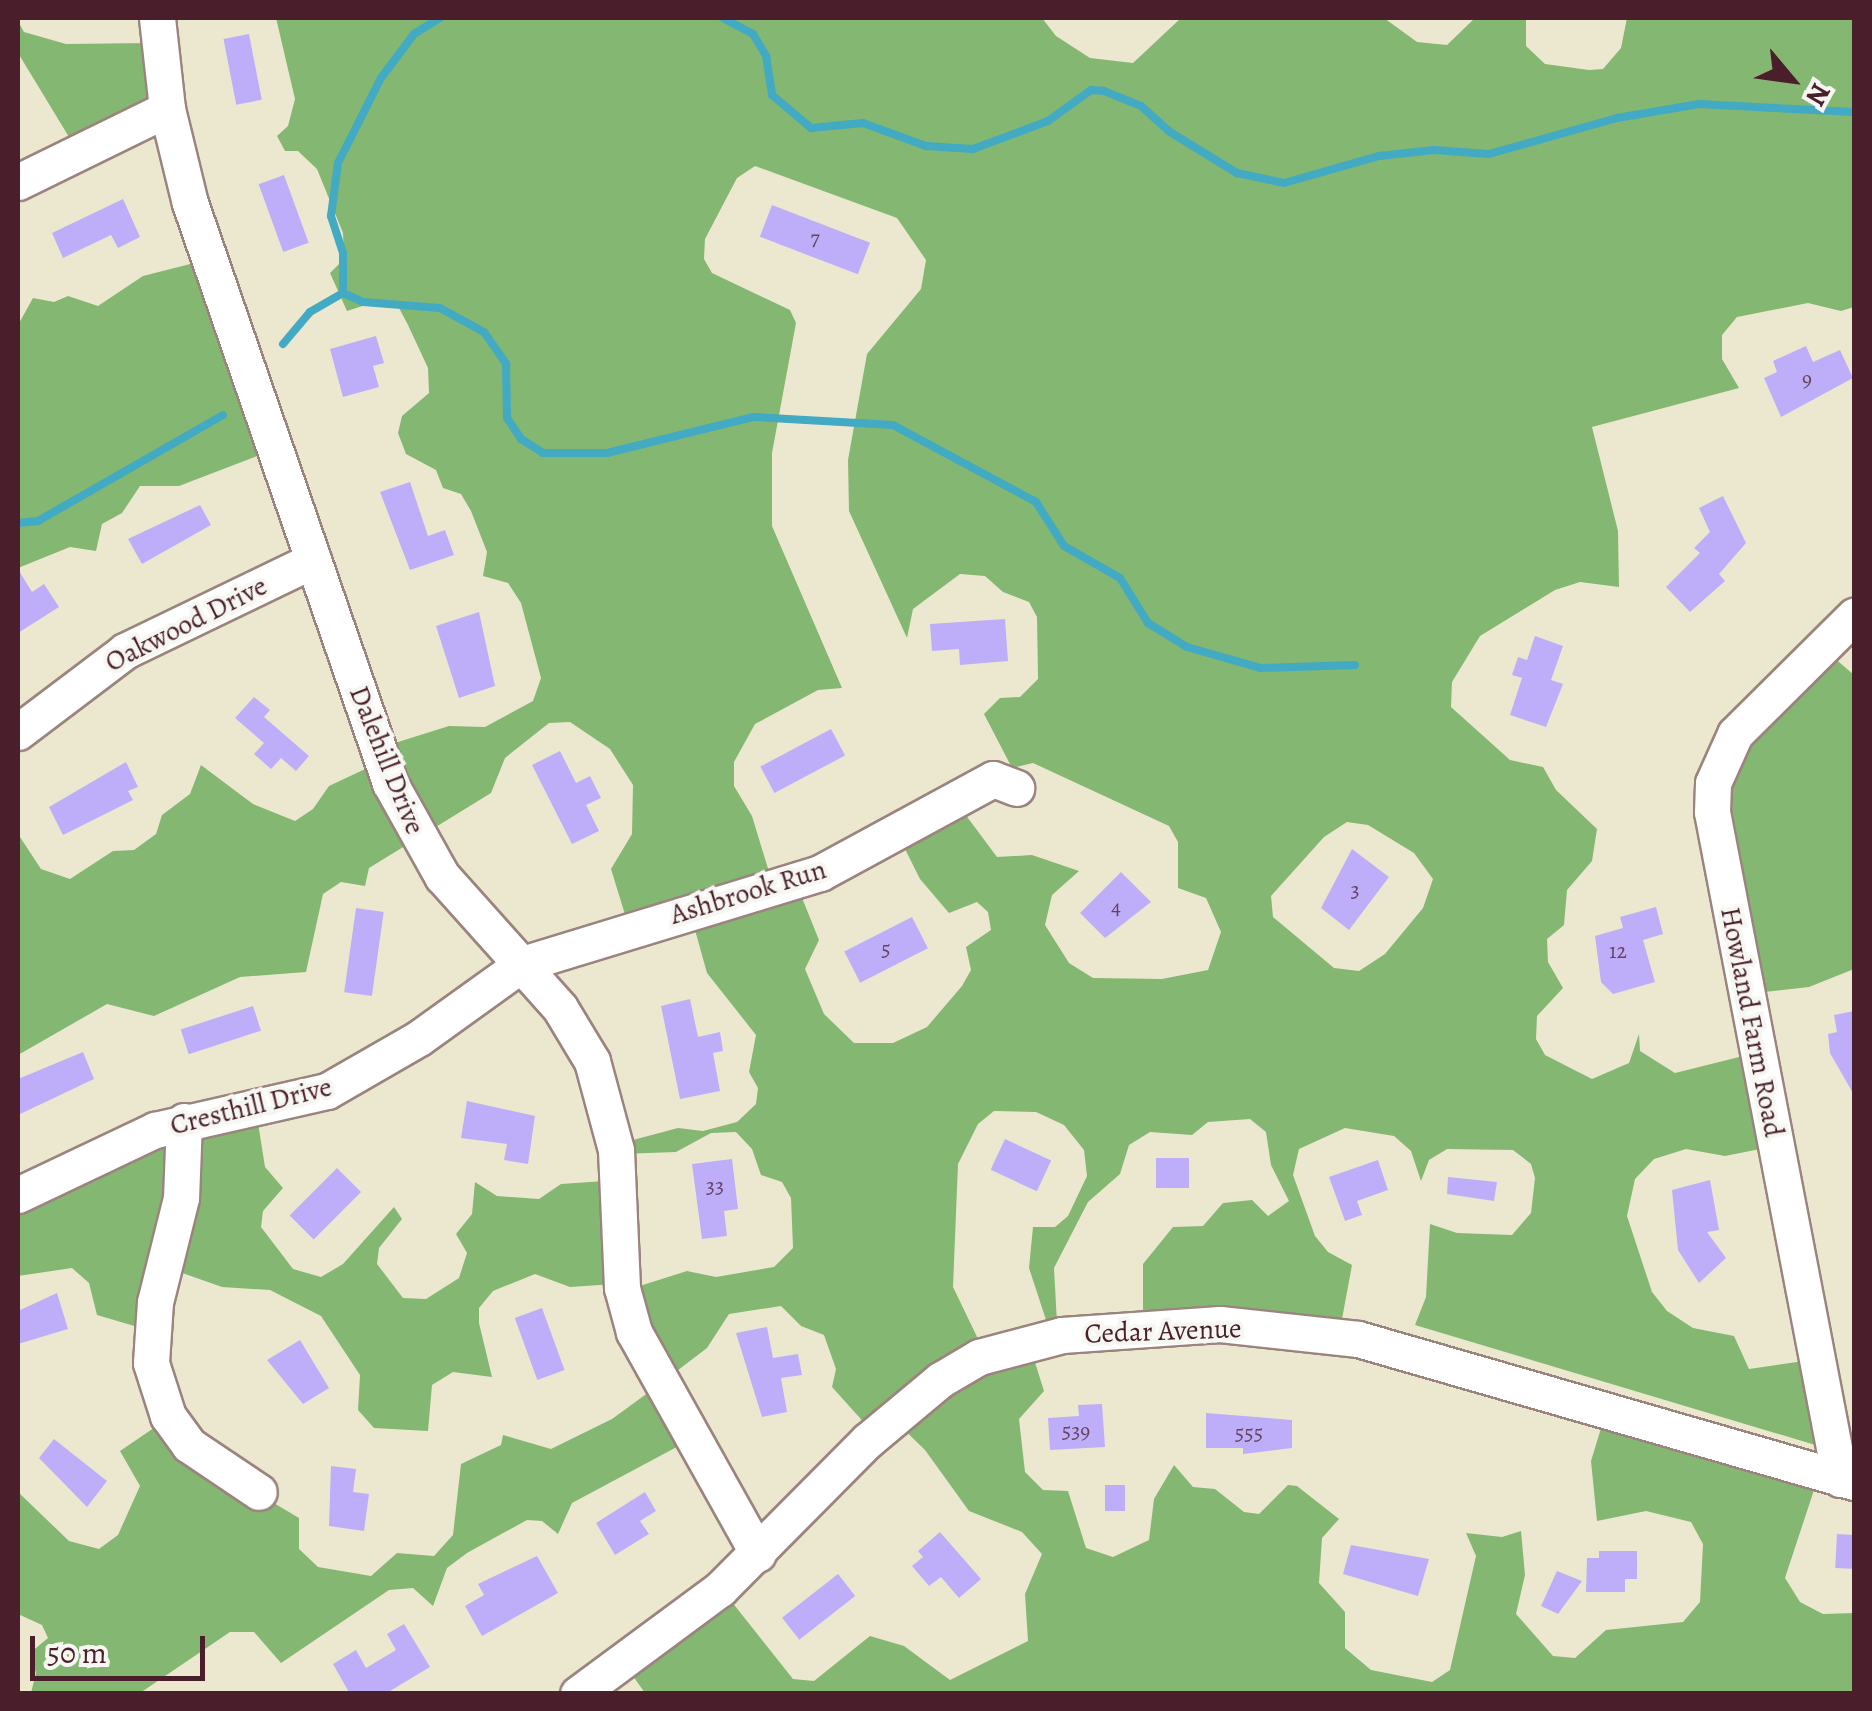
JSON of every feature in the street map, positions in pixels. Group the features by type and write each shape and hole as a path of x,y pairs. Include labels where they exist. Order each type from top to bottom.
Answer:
{"street":[{"name":"Dalehill Drive","path":"157,18 166,109 190,203 404,817 466,908 522,964 577,1032 603,1092 616,1150 622,1288 634,1332 758,1554"},
{"path":"18,182 166,109"},
{"name":"Oakwood Drive","path":"18,732 125,651 313,560"},
{"name":"Howland Farm Road","path":"1847,1481 1712,812 1718,760 1735,734 1854,616"},
{"name":"Ashbrook Run","path":"522,964 820,873 993,778 1016,788"},
{"name":"Cresthill Drive","path":"18,1196 184,1121 327,1091 419,1038 522,964"},
{"path":"184,1121 181,1198 152,1320 151,1363 168,1416 188,1445 259,1492"},
{"name":"Cedar Avenue","path":"578,1694 667,1632 758,1554 867,1441 940,1380 979,1358 1024,1343 1141,1326 1298,1331 1417,1351 1847,1481"}],"green space":[{"path":"276,18 1042,18 1056,36 1090,58 1133,63 1181,18 1384,18 1417,42 1447,45 1475,18 1526,18 1526,46 1545,64 1589,70 1603,69 1621,48 1627,18 1854,18 1854,307 1841,311 1808,303 1737,317 1722,335 1722,359 1739,388 1592,427 1618,531 1619,587 1580,582 1555,590 1480,636 1452,682 1451,707 1510,760 1543,767 1556,790 1597,829 1592,861 1567,890 1564,925 1547,939 1548,962 1563,988 1537,1016 1536,1039 1545,1055 1592,1079 1629,1063 1639,1034 1640,1051 1675,1073 1751,1054 1770,1147 1725,1156 1686,1149 1654,1159 1635,1179 1627,1216 1652,1292 1667,1311 1693,1328 1734,1336 1749,1369 1804,1361 1822,1447 1415,1325 1426,1297 1430,1224 1457,1233 1512,1235 1531,1213 1535,1178 1531,1164 1513,1150 1447,1149 1429,1160 1421,1181 1411,1151 1394,1136 1345,1128 1299,1149 1293,1175 1315,1236 1328,1252 1352,1265 1340,1330 1143,1317 1143,1264 1173,1227 1203,1226 1223,1203 1252,1200 1268,1216 1289,1201 1271,1165 1266,1132 1250,1119 1208,1122 1192,1135 1150,1132 1129,1145 1120,1174 1088,1202 1054,1268 1057,1323 1049,1329 1029,1268 1033,1227 1055,1227 1068,1216 1087,1176 1084,1150 1064,1125 1036,1112 994,1111 978,1124 958,1164 953,1287 980,1343 1026,1334 1044,1391 1019,1419 1025,1472 1043,1490 1068,1491 1086,1548 1113,1557 1149,1540 1154,1499 1174,1465 1193,1487 1215,1489 1244,1512 1259,1514 1288,1485 1297,1486 1339,1519 1322,1538 1319,1583 1345,1612 1345,1648 1371,1670 1432,1682 1450,1670 1476,1556 1466,1533 1502,1537 1521,1531 1525,1575 1516,1614 1553,1656 1575,1658 1606,1630 1683,1622 1700,1602 1703,1544 1691,1522 1646,1511 1597,1521 1591,1461 1602,1425 1815,1487 1785,1578 1800,1602 1823,1614 1854,1613 1854,1693 645,1693 620,1658 720,1587 793,1679 814,1681 870,1636 904,1646 950,1680 1028,1641 1025,1594 1042,1554 1022,1532 969,1511 925,1450 888,1414 868,1427 832,1387 836,1369 824,1335 801,1326 781,1306 729,1314 707,1348 661,1383 688,1441 572,1503 558,1534 542,1521 527,1520 467,1553 447,1568 433,1606 413,1588 389,1590 281,1663 254,1632 230,1632 140,1693 31,1693 36,1673 30,1653 48,1638 42,1625 18,1614 18,1492 69,1541 99,1549 118,1535 140,1486 120,1451 170,1417 262,1496 299,1518 299,1549 318,1567 371,1576 397,1553 434,1556 453,1535 461,1464 501,1445 503,1435 551,1449 612,1419 660,1384 627,1290 687,1271 716,1277 774,1267 793,1248 791,1198 782,1182 761,1175 752,1149 736,1132 711,1133 676,1152 621,1154 618,1144 678,1128 703,1131 737,1122 756,1104 758,1088 749,1072 756,1035 707,973 690,912 627,921 611,869 632,834 633,785 610,749 570,722 549,723 505,758 491,793 369,868 365,886 341,882 323,894 306,972 240,977 154,1016 107,1004 18,1055 18,806 20,837 41,869 70,879 113,851 134,850 156,834 162,815 190,794 201,765 253,804 295,821 313,809 329,786 380,762 379,748 449,726 485,727 533,701 541,678 521,603 508,583 483,576 487,552 461,494 443,488 436,470 406,454 398,433 402,416 429,393 428,368 399,308 378,301 347,311 330,273 344,259 343,233 317,169 298,151 285,151 277,136 288,126 295,99","holes":["755,166 897,218 926,260 921,289 867,354 848,460 849,511 907,638 913,609 960,574 985,576 1003,592 1029,602 1037,617 1038,679 1020,697 1000,698 984,714 1012,768 1033,763 1169,826 1178,842 1178,888 1206,898 1221,932 1208,970 1162,979 1093,978 1069,963 1045,925 1052,895 1079,871 1032,855 997,857 956,802 899,837 920,879 949,913 977,902 988,912 991,930 966,947 971,970 962,986 927,1027 893,1043 854,1043 824,1014 805,969 819,940 796,883 773,885 752,816 734,786 734,762 755,724 818,690 842,688 772,526 772,453 796,323 790,310 712,273 704,259 705,239 737,178","1347,822 1368,825 1414,853 1433,879 1423,908 1385,954 1359,971 1334,968 1273,917 1271,896 1324,837"]},
{"path":"18,21 24,32 66,44 151,43 160,99 72,142 18,53"},
{"path":"202,261 265,453 179,486 140,486 122,513 102,524 96,551 70,547 18,568 18,325 33,298 54,302 68,296 98,306 143,276"},
{"path":"1817,643 1854,675 1854,969 1809,987 1747,994 1712,798"},
{"path":"256,1110 265,1167 283,1188 263,1211 261,1227 293,1269 321,1277 343,1264 394,1207 402,1219 379,1248 377,1264 403,1298 426,1299 459,1278 467,1253 456,1234 472,1214 475,1182 497,1196 539,1199 561,1184 619,1180 615,1284 570,1287 535,1274 493,1291 479,1308 492,1377 453,1372 432,1385 428,1431 374,1428 358,1410 360,1375 321,1316 270,1290 222,1287 171,1269 148,1330 97,1315 89,1283 72,1268 18,1276 18,1198"}],"building":[{"path":"249,34 262,100 236,105 223,39"},
{"path":"284,175 309,243 283,252 259,184"},
{"path":"123,199 140,237 118,248 111,235 63,258 52,233"},
{"path":"772,205 870,243 858,274 760,237"},
{"path":"376,336 384,363 373,366 379,387 343,397 330,349"},
{"path":"1806,346 1813,362 1840,350 1853,378 1781,417 1764,378 1777,372 1773,361"},
{"path":"410,482 428,536 445,530 454,555 410,570 380,492"},
{"path":"1723,496 1746,543 1719,574 1725,581 1690,612 1666,587 1700,553 1694,548 1710,532 1699,508"},
{"path":"200,505 211,525 142,564 128,539"},
{"path":"18,569 32,592 44,584 59,607 18,633"},
{"path":"479,612 495,686 459,698 436,626"},
{"path":"1005,619 1008,661 960,665 959,649 932,651 930,624"},
{"path":"1535,636 1563,646 1551,680 1563,684 1546,727 1510,715 1522,678 1512,675 1518,657 1527,660"},
{"path":"254,697 270,710 264,717 309,756 296,771 281,758 271,769 254,754 264,743 235,718"},
{"path":"831,729 845,755 774,793 760,767"},
{"path":"560,751 576,783 590,776 601,798 586,805 599,831 572,844 532,765"},
{"path":"126,762 138,787 128,791 133,800 63,835 49,807"},
{"path":"1352,849 1389,877 1349,930 1321,908"},
{"path":"1121,872 1151,902 1105,938 1080,913"},
{"path":"1656,907 1663,934 1643,940 1655,982 1613,994 1601,982 1595,936 1623,928 1620,917"},
{"path":"356,908 384,912 372,996 344,992"},
{"path":"912,917 928,948 860,983 844,952"},
{"path":"690,999 698,1037 720,1032 723,1051 713,1053 720,1091 680,1099 661,1006"},
{"path":"253,1006 261,1031 189,1054 181,1029"},
{"path":"1854,1011 1854,1095 1830,1053 1828,1034 1837,1032 1834,1015"},
{"path":"83,1052 94,1079 18,1115 18,1079"},
{"path":"467,1101 535,1116 528,1164 504,1160 507,1144 461,1138"},
{"path":"1005,1139 1051,1161 1037,1191 991,1170"},
{"path":"1156,1158 1189,1158 1189,1188 1156,1188"},
{"path":"732,1159 738,1209 724,1211 727,1236 702,1239 692,1164"},
{"path":"1378,1160 1388,1190 1357,1201 1362,1215 1345,1221 1329,1177"},
{"path":"337,1168 361,1192 314,1239 290,1215"},
{"path":"1448,1177 1497,1182 1494,1201 1447,1194"},
{"path":"1710,1180 1719,1230 1707,1232 1726,1258 1699,1283 1678,1250 1672,1190"},
{"path":"57,1293 68,1329 18,1344 18,1311"},
{"path":"542,1308 565,1370 537,1380 515,1318"},
{"path":"767,1327 773,1358 798,1354 802,1375 781,1378 787,1412 762,1417 736,1333"},
{"path":"300,1340 329,1388 303,1404 267,1360"},
{"path":"1102,1404 1105,1447 1050,1450 1048,1418 1079,1416 1078,1405"},
{"path":"1206,1413 1292,1420 1292,1448 1243,1454 1243,1448 1206,1448"},
{"path":"54,1439 107,1481 87,1507 39,1458"},
{"path":"331,1466 356,1469 353,1492 369,1494 364,1531 329,1526"},
{"path":"1105,1485 1125,1485 1125,1511 1105,1511"},
{"path":"645,1492 656,1511 640,1521 649,1534 615,1555 596,1523"},
{"path":"940,1532 981,1579 959,1598 941,1577 929,1586 912,1566 923,1557 918,1551"},
{"path":"1837,1534 1854,1535 1852,1569 1835,1568"},
{"path":"1351,1545 1429,1559 1418,1596 1343,1574"},
{"path":"1599,1551 1637,1551 1637,1579 1625,1579 1625,1592 1586,1592 1587,1558 1599,1558"},
{"path":"537,1556 558,1593 482,1636 465,1606 484,1595 478,1584"},
{"path":"1557,1571 1582,1581 1558,1614 1541,1606"},
{"path":"838,1574 855,1596 799,1640 782,1618"},
{"path":"404,1624 430,1667 385,1694 350,1694 333,1664 356,1650 366,1668 396,1650 387,1634"}],"waterway":[{"path":"283,344 310,312 343,293 343,253 331,216 338,163 381,78 414,34 440,18"},
{"path":"723,18 753,34 766,56 772,95 811,128 863,123 926,146 973,149 1048,121 1091,90 1104,91 1141,106 1170,132 1237,173 1284,183 1379,156 1434,150 1489,154 1617,118 1699,104 1854,112"},
{"path":"343,293 363,302 440,308 484,332 506,364 507,418 521,439 543,453 607,453 754,417 893,425 1036,502 1064,546 1120,578 1148,623 1187,647 1260,668 1355,665"},
{"path":"18,523 38,521 223,415"}]}
